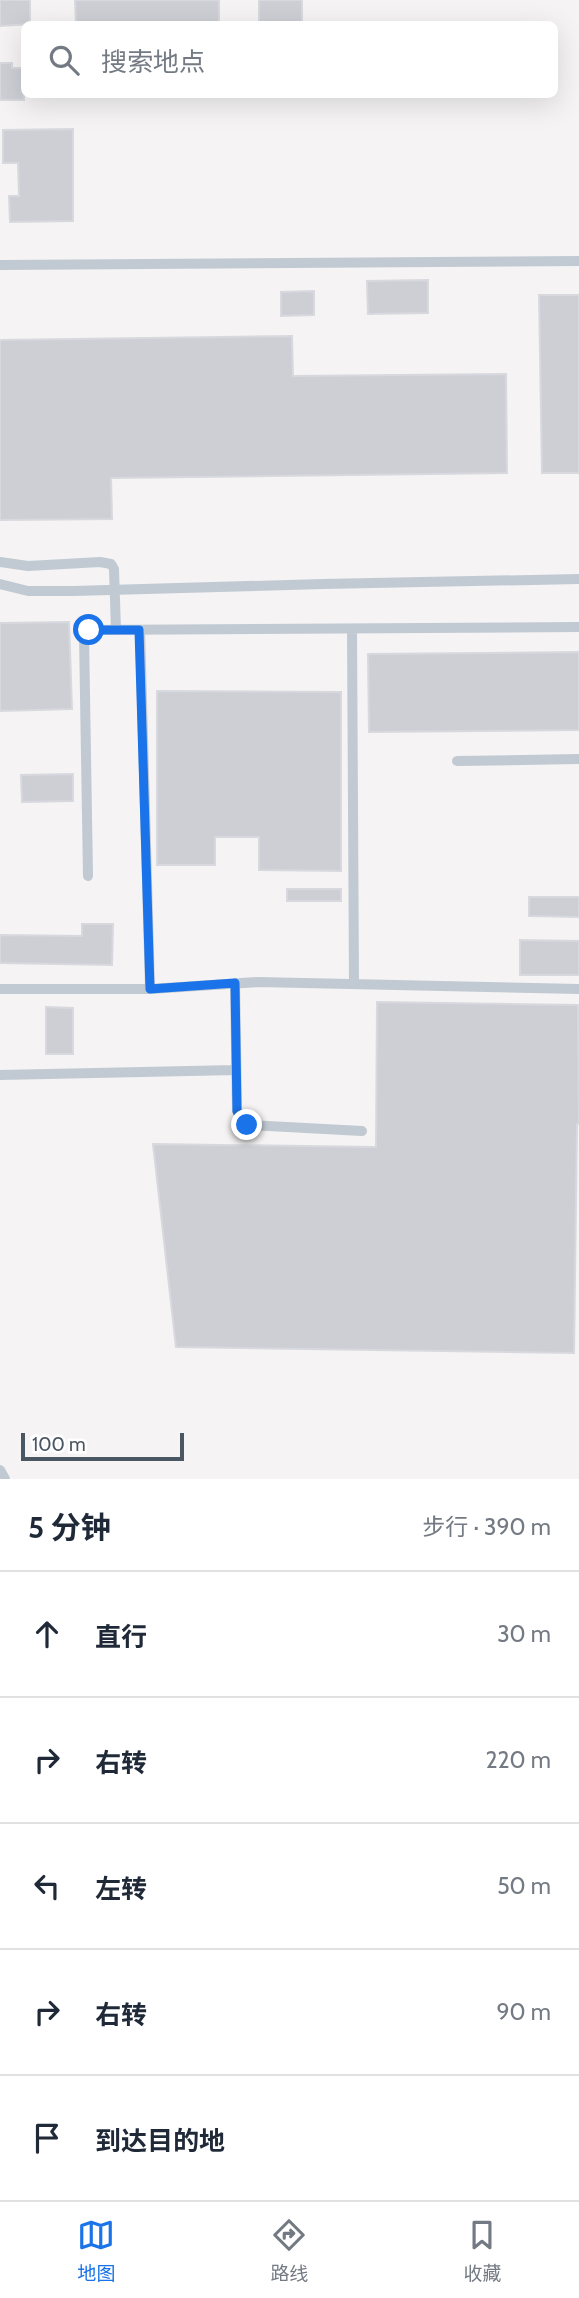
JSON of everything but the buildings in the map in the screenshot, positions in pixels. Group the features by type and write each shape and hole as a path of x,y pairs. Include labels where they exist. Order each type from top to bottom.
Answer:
{"street":[{"path":"0,265 579,261"},
{"path":"0,562 29,566 100,562 111,564 114,569 116,630"},
{"path":"0,584 37,591 579,579"},
{"path":"88,876 84,635 89,630 579,626"},
{"path":"352,629 354,984"},
{"path":"139,630 150,989"},
{"path":"457,761 579,759"},
{"path":"235,983 237,1111 241,1120 247,1125 362,1131"},
{"path":"0,989 150,989 235,983 579,989"},
{"path":"0,1075 236,1070"},
{"path":"0,1470 5,1479"}],"route":[{"path":"89,630 139,630 150,989 235,983 237,1111 247,1125"}]}
